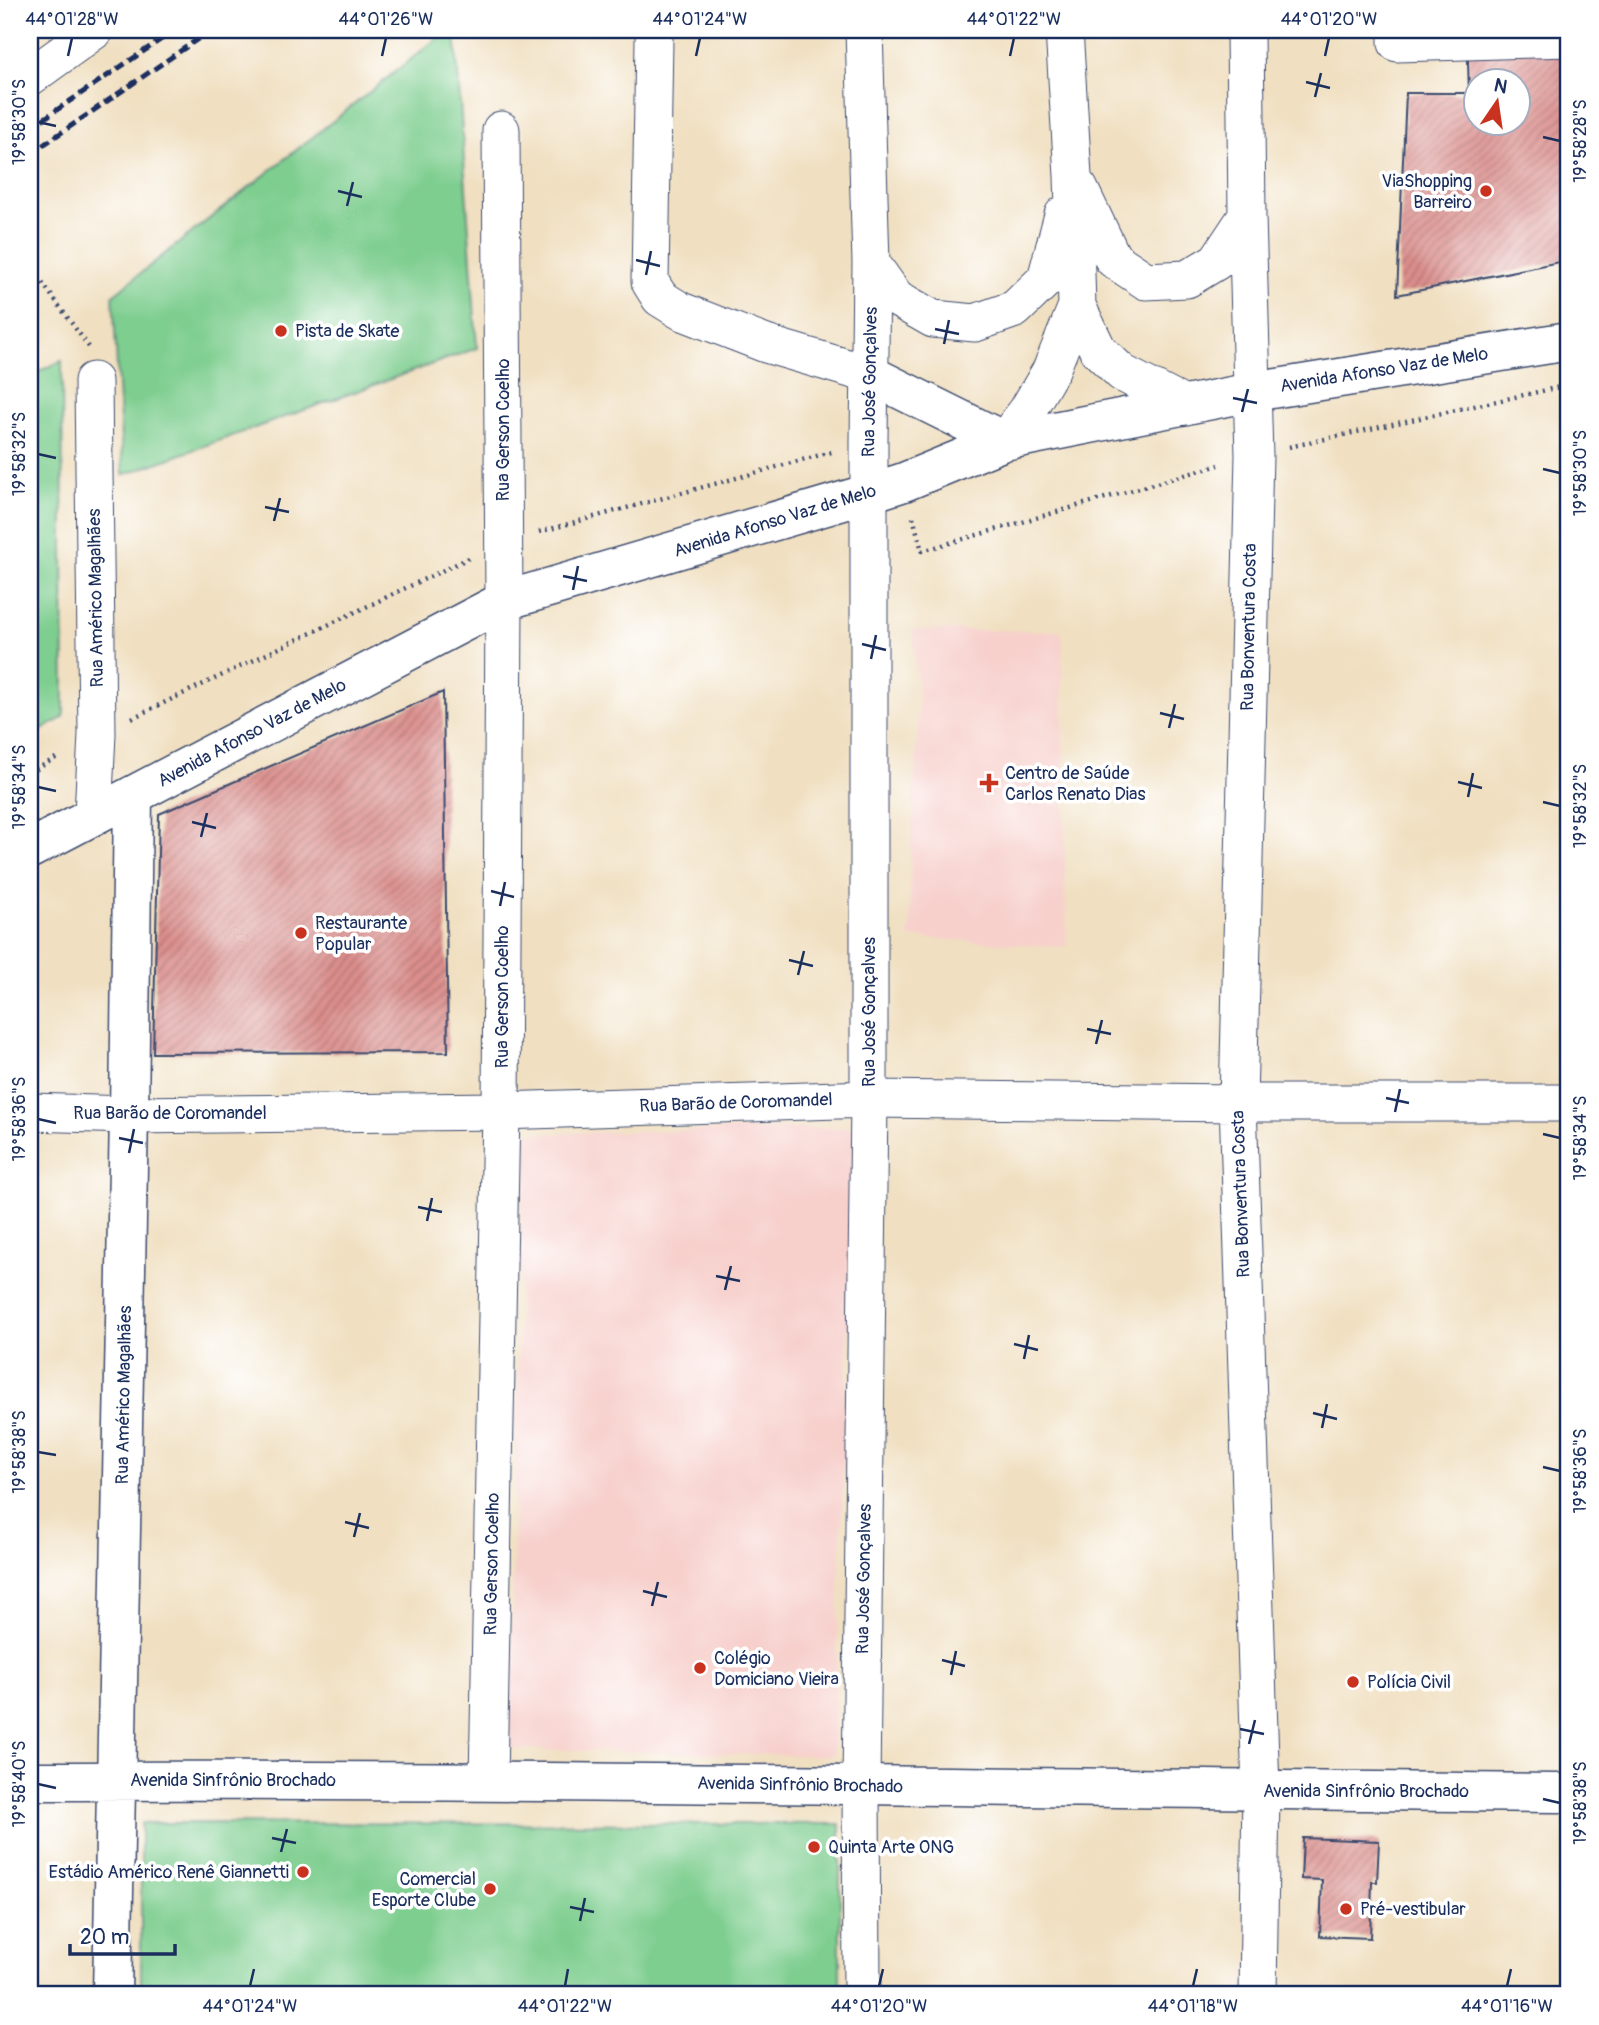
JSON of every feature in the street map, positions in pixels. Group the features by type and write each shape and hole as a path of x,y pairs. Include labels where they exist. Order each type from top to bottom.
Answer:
{"main road":[{"name":"Avenida Afonso Vaz de Melo","path":"30,849 504,601 870,493 1004,441 1252,392 1569,341"},
{"path":"871,375 1004,441"},
{"name":"Rua Américo Magalhães","path":"112,1995 133,795"},
{"name":"Avenida Sinfrônio Brochado","path":"30,1781 488,1780 1569,1793"}],"street":[{"path":"30,77 95,30"},
{"name":"Rua José Gonçalves","path":"862,1995 861,1786 869,1099 871,375 871,263 864,30"},
{"path":"1064,30 1073,176 1077,306 1098,350 1122,373 1186,405"},
{"path":"1245,30 1252,392"},
{"path":"1397,30 1397,43 1569,38"},
{"path":"654,39 650,282 660,298 681,311 766,344 871,375"},
{"name":"Rua Gerson Coelho","path":"488,1780 501,1111 504,601 501,130"},
{"path":"871,263 896,298 933,319 975,323 1015,309 1046,279 1073,176"},
{"path":"1073,176 1113,259 1146,281 1187,279 1217,261 1247,216"},
{"path":"1004,441 1027,411 1051,370 1077,306"},
{"name":"Rua Américo Magalhães","path":"93,816 97,734 94,367"},
{"name":"Rua Bonventura Costa","path":"1252,392 1254,455 1238,1102 1261,1790 1258,1995"},
{"name":"Rua Barão de Coromandel","path":"30,1112 129,1115 501,1111 869,1099 1569,1103"}],"path":[{"path":"30,266 94,367"}],"shaded area":[{"name":"Centro de Saúde Carlos Renato Dias","path":"913,630 1062,631 1066,947 907,937 910,929 910,859 919,706"},
{"path":"856,1127 833,1756 509,1749 523,1134"}],"green space":[{"path":"448,30 455,30 477,348 123,475 113,295"},
{"path":"62,361 64,717 30,737 30,375"},
{"name":"Estádio Américo Renê Giannetti","path":"141,1823 840,1824 840,1995 141,1995"}],"building":[{"name":"ViaShopping Barreiro","path":"1467,30 1569,30 1569,260 1397,295 1406,93 1462,93 1462,136 1532,136 1532,66 1468,66"},
{"name":"Restaurante Popular","path":"443,692 448,1052 153,1053 159,814"},
{"name":"Pré-vestibular","path":"1303,1838 1379,1841 1377,1882 1372,1882 1370,1938 1320,1936 1322,1880 1301,1879"}],"railway":[{"path":"30,128 175,30"},
{"path":"30,154 211,30"}],"place":[{"name":"ViaShopping Barreiro","path":"1486,191"},
{"name":"Pista de Skate","path":"281,331"},
{"name":"Centro de Saúde Carlos Renato Dias","path":"989,783"},
{"name":"Restaurante Popular","path":"301,933"},
{"name":"Colégio Domiciano Vieira","path":"700,1668"},
{"name":"Polícia Civil","path":"1353,1682"},
{"name":"Quinta Arte ONG","path":"814,1847"},
{"name":"Estádio Américo Renê Giannetti","path":"303,1872"},
{"name":"Comercial Esporte Clube","path":"490,1889"},
{"name":"Pré-vestibular","path":"1346,1909"}]}
